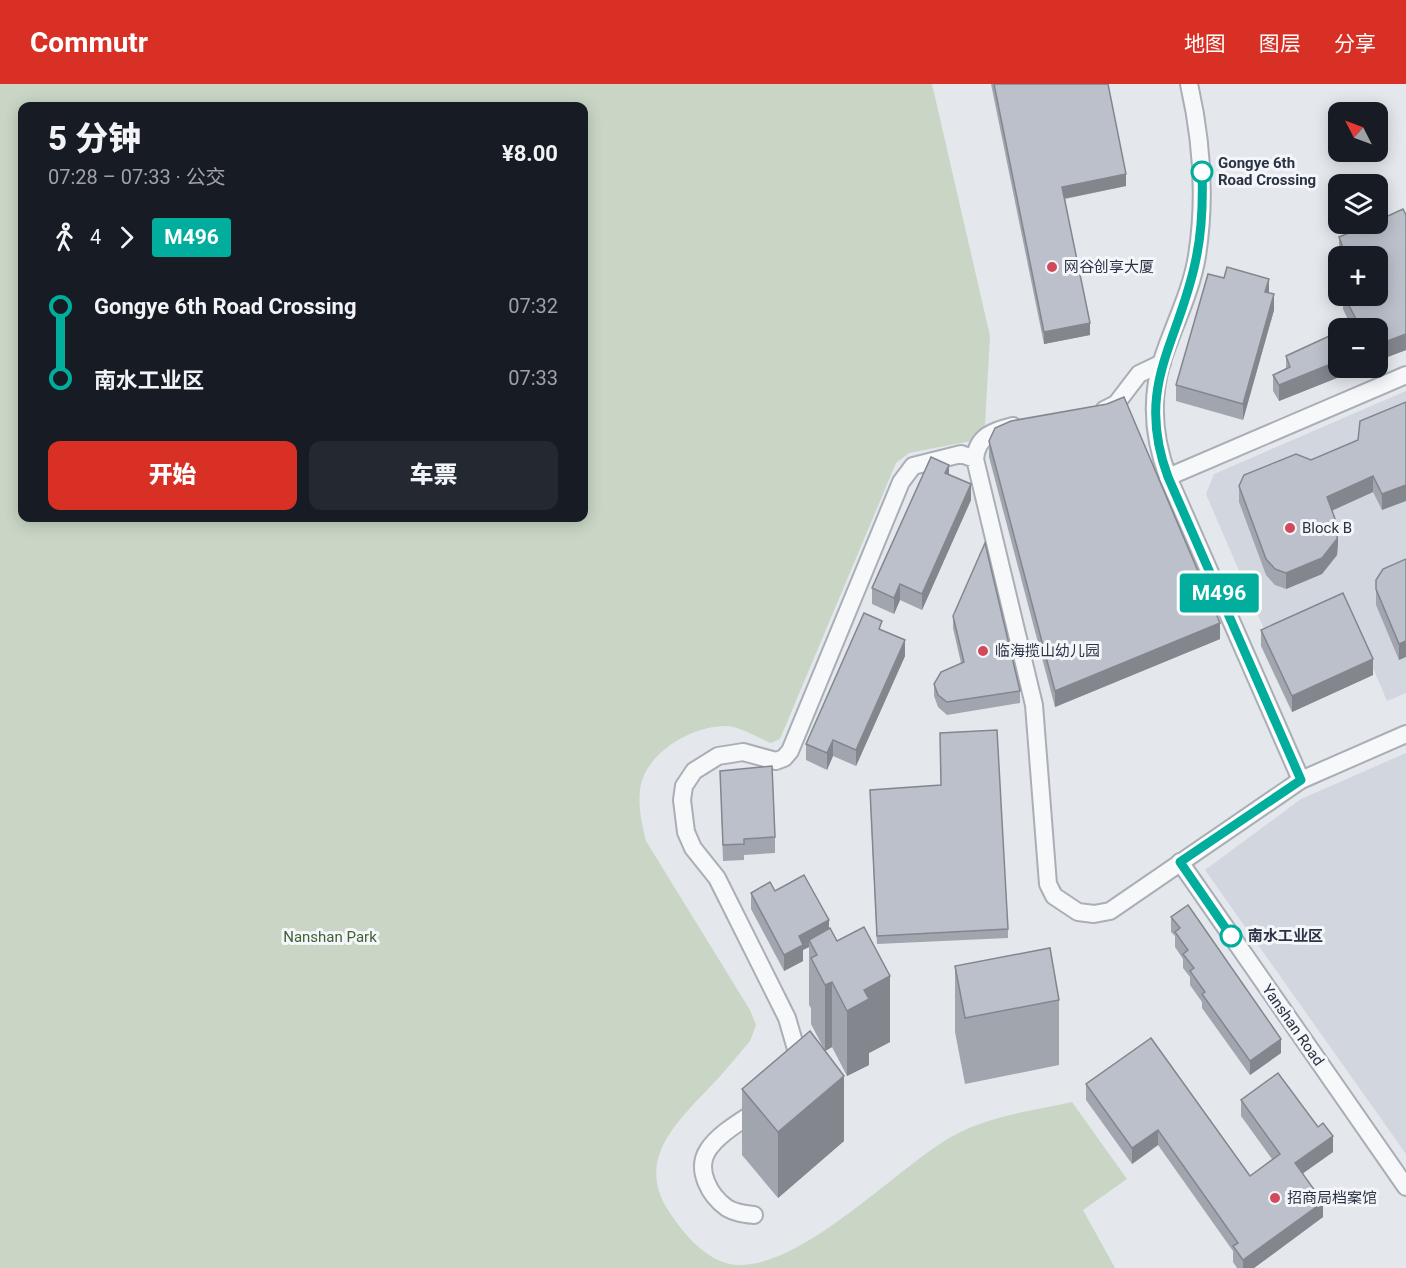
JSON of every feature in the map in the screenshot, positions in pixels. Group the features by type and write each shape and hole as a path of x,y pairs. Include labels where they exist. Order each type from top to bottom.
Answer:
{"street":[{"path":"1188,84 1202,155 1201,222 1197,258 1187,294 1162,363 1155,430 1168,477 1301,780"},
{"path":"1084,413 1116,404 1139,374 1162,363"},
{"path":"1168,477 1406,375"},
{"path":"1031,422 998,430 981,439 976,448 975,459 1034,705 1048,884 1054,896 1065,906 1078,912 1094,914 1110,911 1301,780 1406,734"},
{"path":"791,1078 796,1062 796,1049 787,1018 717,878 693,848 682,814 684,786 693,771 718,756 734,752 776,761 784,758 790,751 906,474 913,466 961,454 975,459"},
{"name":"Yanshan Road","path":"1180,862 1406,1187"},
{"path":"754,1215 728,1208 717,1198 706,1182 703,1162 707,1151 717,1140 774,1096"}],"shaded area":[{"path":"1406,391 1406,693 1387,701 1342,595 1264,629 1206,494 1214,474"},
{"path":"1406,753 1406,1154 1205,870 1301,799"}],"green space":[{"name":"Nanshan Park","path":"0,84 932,84 990,336 984,442 981,439 909,453 896,463 780,739 771,743 744,730 727,726 700,730 672,744 660,753 650,764 643,777 640,803 646,841 750,1010 756,1025 750,1041 673,1129 658,1159 656,1175 659,1192 668,1210 696,1245 725,1263 736,1265 762,1262 790,1251 818,1235 951,1137 979,1124 1010,1115 1072,1102 1127,1179 1083,1210 1115,1268 0,1268"}],"building":[{"name":"网谷创享大厦","path":"994,84 1108,84 1126,174 1062,187 1090,323 1044,332"},
{"path":"1403,209 1406,215 1406,334 1388,341 1388,318 1355,318 1349,306 1388,306 1388,246 1342,246 1339,237 1346,234 1388,234 1388,216"},
{"path":"1227,267 1269,279 1265,292 1274,294 1243,404 1176,385 1208,274 1224,278"},
{"path":"1328,337 1328,365 1279,385 1273,375 1290,367 1286,356"},
{"path":"1124,397 1220,623 1055,691 989,441 995,428 1011,421 1107,404"},
{"path":"1406,402 1406,485 1382,494 1373,476 1327,497 1338,527 1337,539 1322,558 1286,573 1275,569 1266,559 1239,486 1244,475 1296,454 1311,460 1358,440 1360,421"},
{"path":"931,457 949,465 945,473 971,484 922,594 900,584 894,598 872,588"},
{"name":"临海揽山幼儿园","path":"985,543 1020,691 947,702 938,695 934,684 941,672 964,662 953,616"},
{"path":"1406,559 1406,641 1399,644 1376,589 1376,580 1383,569"},
{"path":"1343,593 1373,659 1292,696 1261,630"},
{"path":"864,613 882,621 879,629 905,640 856,750 833,740 827,753 806,744"},
{"path":"997,730 1008,929 877,936 870,790 941,785 940,733"},
{"path":"772,766 775,837 744,839 744,844 723,845 720,771"},
{"path":"804,875 829,920 799,936 803,945 784,955 751,893 770,882 775,891"},
{"path":"1188,905 1281,1039 1250,1061 1202,994 1205,992 1190,971 1194,968 1183,954 1188,950 1175,932 1180,928 1171,917"},
{"path":"864,927 890,976 864,990 869,999 847,1011 832,982 825,985 811,958 817,955 809,940 830,928 837,941"},
{"path":"1050,948 1059,1000 965,1018 955,966"},
{"path":"810,1031 844,1076 778,1132 742,1089"},
{"path":"1151,1038 1250,1176 1280,1154 1241,1100 1278,1073 1318,1127 1323,1123 1333,1136 1295,1163 1323,1202 1243,1260 1233,1246 1238,1243 1158,1130 1132,1148 1086,1084"}],"bus line":[{"name":"M496","path":"1202,172 1201,222 1197,258 1187,294 1162,363 1155,408 1155,430 1159,453 1168,477 1301,780 1180,862 1231,936"}],"place":[{"name":"Gongye 6th Road Crossing","path":"1202,172"},
{"name":"网谷创享大厦","path":"1052,267"},
{"name":"Block B","path":"1290,528"},
{"name":"临海揽山幼儿园","path":"983,651"},
{"name":"南水工业区","path":"1231,936"},
{"name":"招商局档案馆","path":"1275,1198"}]}
